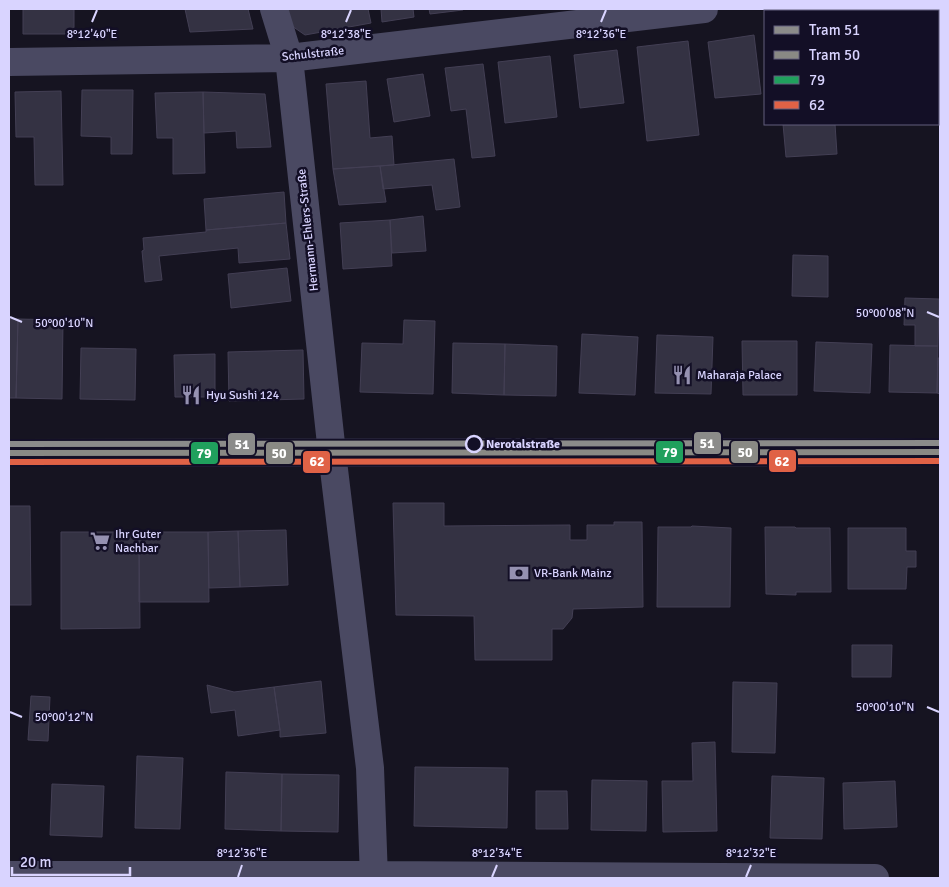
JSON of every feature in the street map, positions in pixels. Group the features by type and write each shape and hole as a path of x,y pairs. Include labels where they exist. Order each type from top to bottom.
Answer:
{"main road":[{"path":"9,453 940,452"}],"street":[{"name":"Hermann-Ehlers-Straße","path":"274,9 289,58 332,453"},
{"name":"Schulstraße","path":"9,62 289,58 704,9"},
{"path":"332,453 370,768 374,877"},
{"path":"9,875 875,878"}],"building":[{"path":"23,9 74,9 74,34 23,34"},
{"path":"185,9 248,9 253,29 190,32"},
{"path":"287,9 368,9 371,23 305,35 292,26"},
{"path":"381,9 413,9 414,17 382,22"},
{"path":"429,9 462,9 463,10 430,14"},
{"path":"939,14 940,14 939,65"},
{"path":"754,35 761,94 715,98 708,42"},
{"path":"688,41 699,135 647,141 637,47"},
{"path":"617,50 624,103 580,108 574,55"},
{"path":"550,56 557,117 505,123 498,62"},
{"path":"483,64 495,156 472,158 466,109 451,111 445,68"},
{"path":"423,74 430,116 394,122 387,79"},
{"path":"366,81 370,138 392,136 394,165 333,169 326,84"},
{"path":"82,90 133,90 132,154 111,154 111,137 81,136"},
{"path":"61,91 63,185 35,185 34,137 16,137 15,92"},
{"path":"203,92 265,94 271,147 237,148 236,131 204,133"},
{"path":"203,92 205,173 173,174 173,138 157,138 155,93"},
{"path":"783,125 835,125 837,154 786,157"},
{"path":"454,159 460,207 436,210 432,185 383,189 380,166"},
{"path":"380,166 386,202 339,205 333,169"},
{"path":"284,192 286,223 206,230 204,199"},
{"path":"423,216 426,251 392,253 390,220"},
{"path":"390,220 392,266 343,269 340,223"},
{"path":"286,223 290,259 239,263 238,248 159,256 162,280 145,282 142,251 144,250 143,238"},
{"path":"793,255 828,256 828,297 792,296"},
{"path":"287,268 291,301 231,308 228,274"},
{"path":"905,298 939,299 938,346 915,346 915,325 904,325"},
{"path":"9,319 18,319 16,398 9,398"},
{"path":"18,319 63,320 62,399 16,398"},
{"path":"404,320 435,321 433,394 360,392 362,343 403,344"},
{"path":"582,334 638,337 635,395 579,393"},
{"path":"657,335 713,337 711,394 655,393"},
{"path":"742,341 797,341 797,395 743,395"},
{"path":"816,342 872,344 870,393 814,391"},
{"path":"453,343 505,344 504,395 452,393"},
{"path":"505,344 557,346 556,396 504,395"},
{"path":"890,345 938,346 937,393 889,392"},
{"path":"81,348 136,349 135,400 80,399"},
{"path":"303,350 304,399 229,401 228,352"},
{"path":"215,354 215,397 175,397 174,355"},
{"path":"938,358 940,358 940,394 937,393"},
{"name":"VR-Bank Mainz","path":"393,503 444,503 444,526 570,525 570,540 587,540 587,525 614,525 614,522 642,522 643,607 573,609 572,618 563,629 552,629 552,660 475,660 474,616 396,615"},
{"path":"9,506 30,506 31,605 9,605"},
{"path":"658,527 731,528 730,607 657,607"},
{"path":"765,527 830,528 831,592 796,592 796,595 766,594"},
{"path":"848,528 906,528 906,551 916,551 916,567 907,567 906,589 848,589"},
{"path":"286,530 288,585 240,587 238,531"},
{"path":"238,531 240,587 209,588 208,532"},
{"path":"61,532 139,532 140,628 61,629"},
{"path":"139,532 208,532 209,602 139,602"},
{"path":"852,645 892,645 891,677 852,677"},
{"path":"321,681 326,733 280,737 274,687"},
{"path":"733,682 777,683 775,753 732,752"},
{"path":"207,685 234,692 274,687 280,730 238,736 235,710 211,713"},
{"path":"31,696 50,697 48,741 28,740"},
{"path":"715,742 717,831 663,832 662,781 693,781 692,743"},
{"path":"137,756 183,758 180,829 135,828"},
{"path":"415,767 508,768 507,828 414,826"},
{"path":"226,772 282,774 281,831 225,829"},
{"path":"282,774 339,775 338,832 281,831"},
{"path":"772,776 824,778 822,839 770,838"},
{"path":"592,780 647,781 646,831 591,830"},
{"path":"895,781 897,827 844,829 843,783"},
{"path":"52,784 104,786 102,837 50,835"},
{"path":"536,791 567,791 568,829 536,829"}],"tram line":[{"name":"51","path":"9,444 940,443"},
{"name":"50","path":"9,453 940,452"}],"transit line":[{"name":"79","path":"9,453 940,452"},
{"name":"62","path":"9,462 940,461"}],"place":[{"name":"Maharaja Palace","path":"682,375"},
{"name":"Hyu Sushi 124","path":"191,395"},
{"name":"Nerotalstraße","path":"474,444"},
{"name":"Ihr Guter Nachbar","path":"100,541"},
{"name":"VR-Bank Mainz","path":"519,573"}]}
